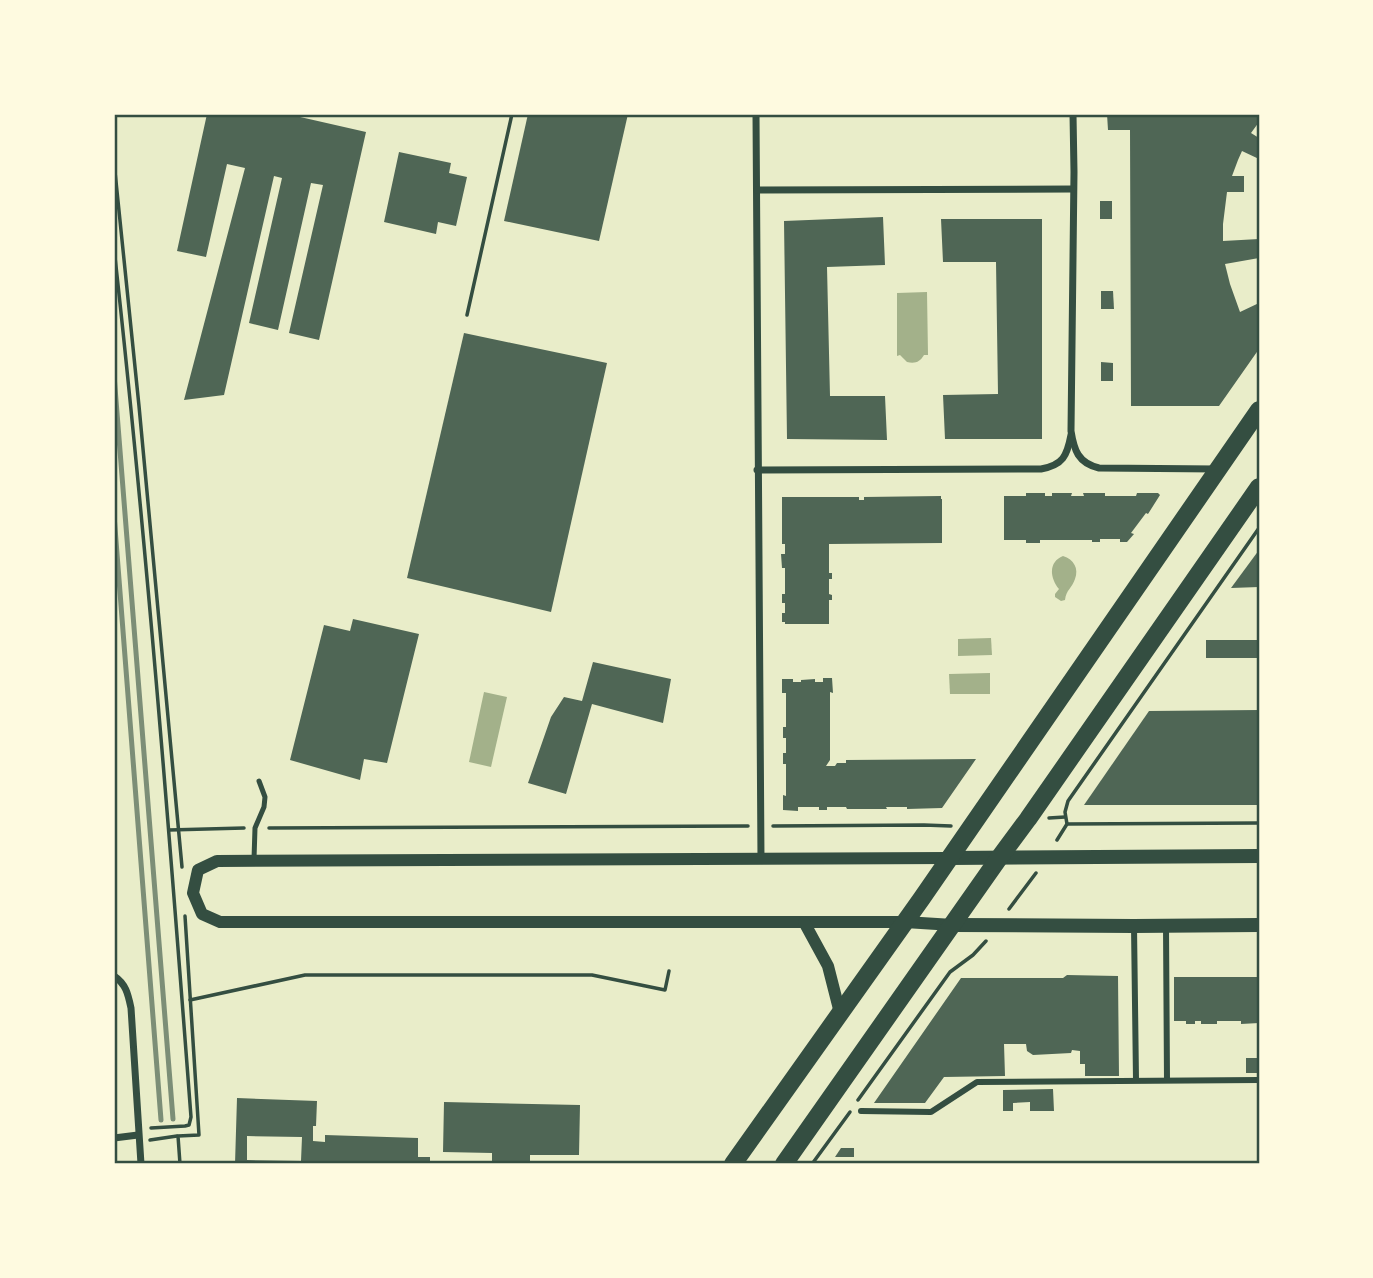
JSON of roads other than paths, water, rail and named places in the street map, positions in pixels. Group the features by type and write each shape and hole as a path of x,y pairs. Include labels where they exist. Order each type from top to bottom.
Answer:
{"main road":[{"path":"733,1164 905,922 1259,410"},
{"path":"784,1164 1259,487"},
{"path":"949,858 1259,856"},
{"path":"953,925 1259,925"}],"street":[{"path":"756,114 761,859"},
{"path":"1073,114 1073,443 1082,461 1099,468 1219,469"},
{"path":"757,190 1073,189"},
{"path":"757,470 1041,469 1059,463 1065,455 1071,431"},
{"path":"949,858 217,861 198,870 193,893 202,914 220,922 905,922 953,925"},
{"path":"804,922 828,966 840,1013"},
{"path":"1134,926 1136,1080"},
{"path":"1166,926 1167,1080"},
{"path":"114,976 121,980 127,989 131,1008 141,1164"},
{"path":"861,1111 931,1112 977,1082 1259,1080"},
{"path":"114,1138 138,1135"}],"lane":[{"path":"254,861 255,828 264,807 265,796 260,781"}],"railway":[{"path":"114,375 173,1119"},
{"path":"114,515 161,1120"}]}
